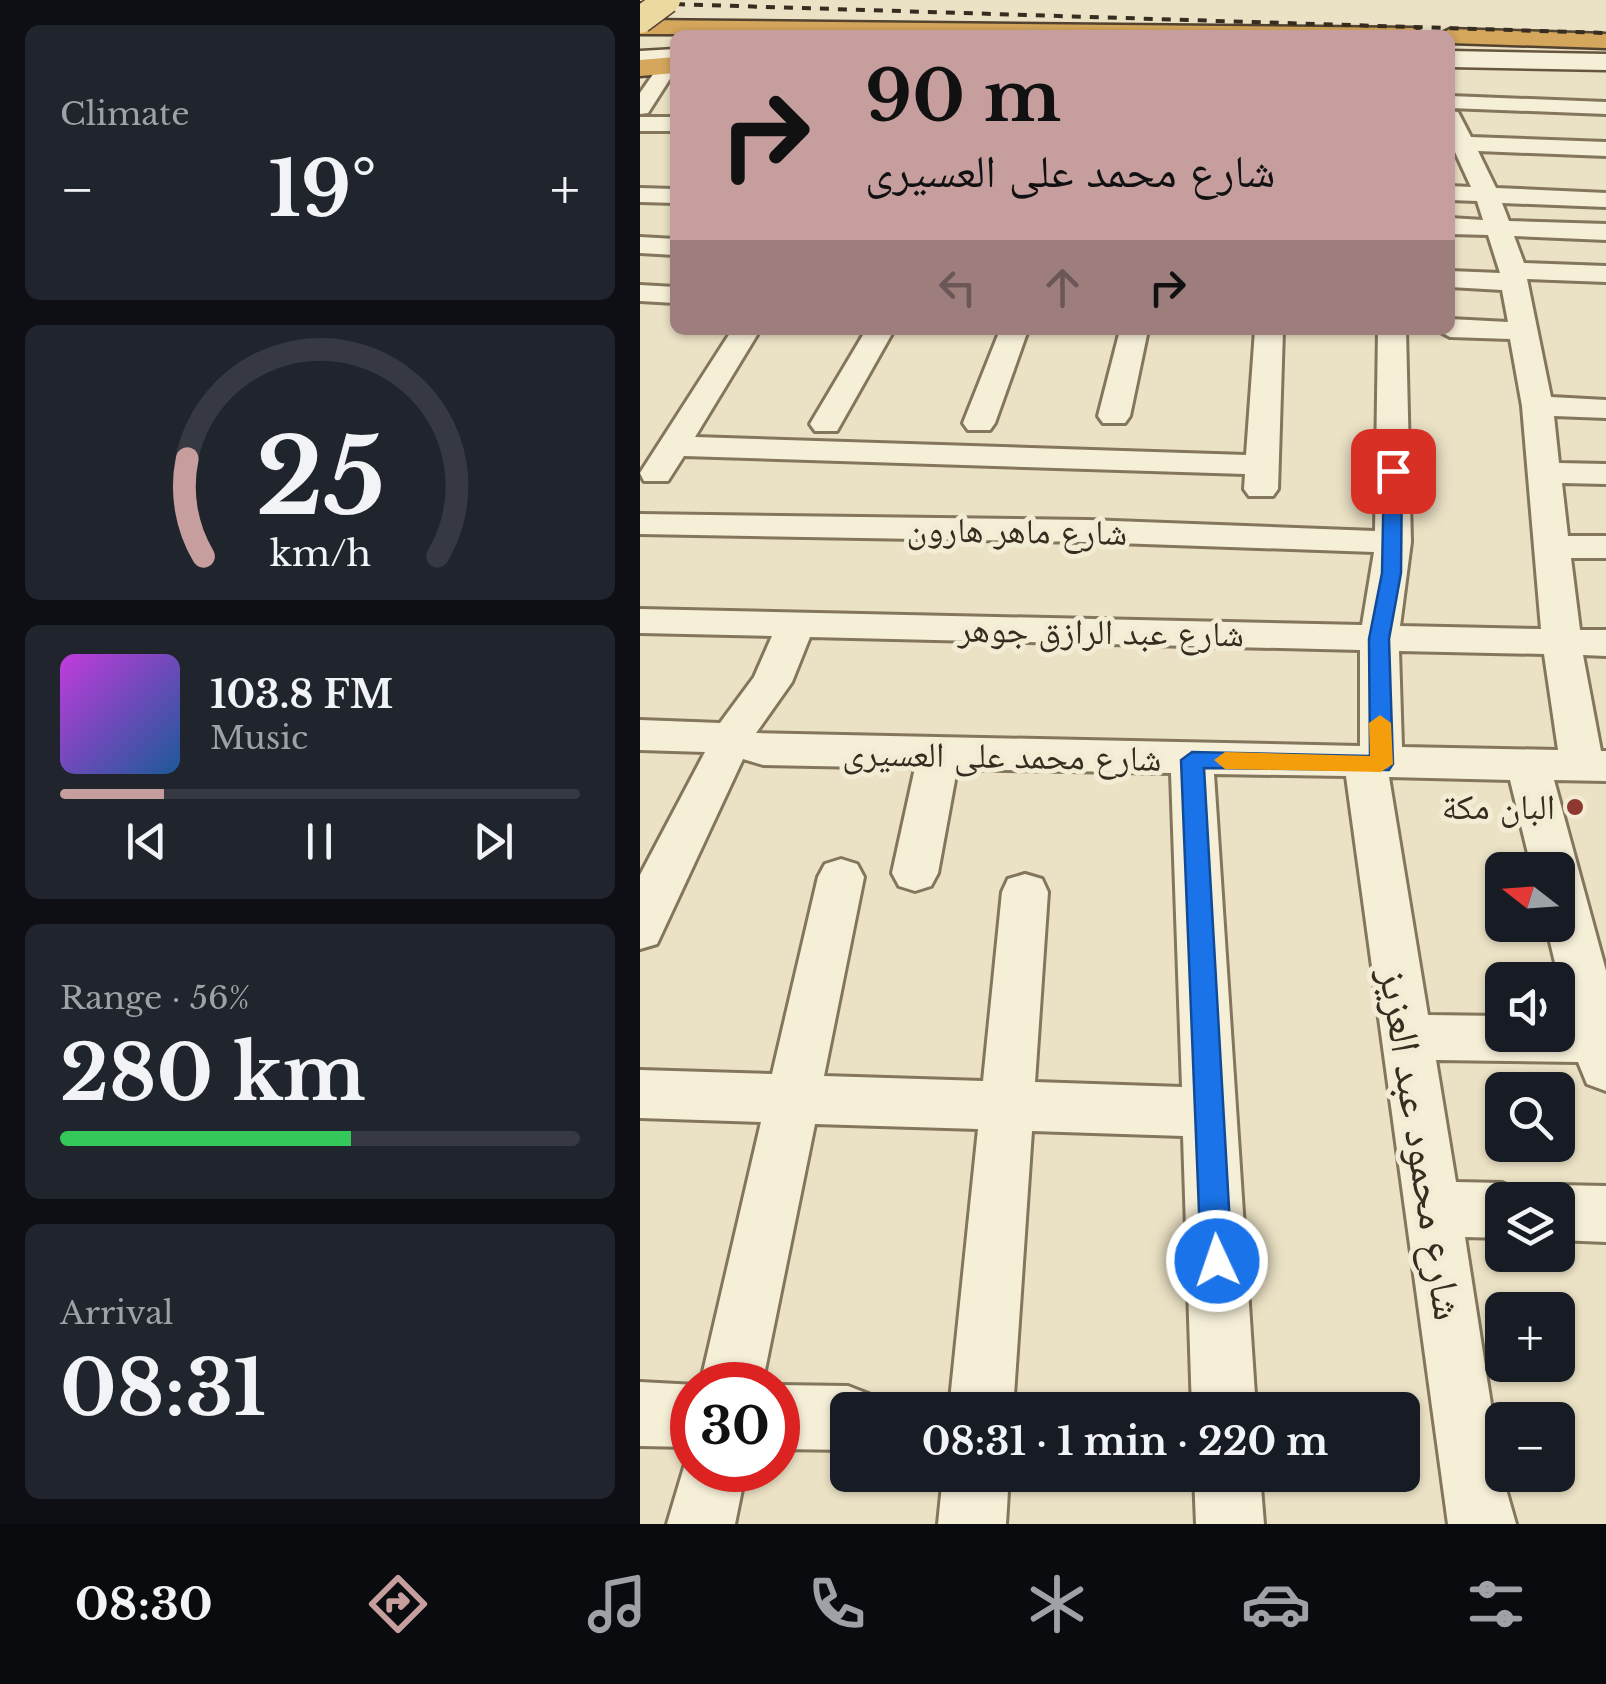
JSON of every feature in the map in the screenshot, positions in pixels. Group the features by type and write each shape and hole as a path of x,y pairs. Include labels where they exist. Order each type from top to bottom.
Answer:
{"highway":[{"path":"640,23 1091,30"},
{"path":"1455,36 1606,41"},
{"path":"640,38 670,38"},
{"path":"1455,54 1606,52"}],"main road":[{"path":"640,23 666,0"}],"street":[{"path":"1455,54 1606,62"},
{"path":"640,108 658,68"},
{"path":"1455,78 1606,84"},
{"path":"1455,102 1606,108"},
{"path":"1463,148 1606,122"},
{"path":"640,124 670,124"},
{"path":"1463,148 1606,149"},
{"path":"1463,148 1606,173"},
{"path":"1455,176 1463,148"},
{"path":"1463,148 1606,200"},
{"path":"1463,148 1500,228 1513,272 1537,406 1562,643 1594,766"},
{"path":"640,195 670,196"},
{"path":"1455,226 1606,232"},
{"path":"640,228 670,230"},
{"path":"640,246 670,247"},
{"path":"1455,262 1513,272"},
{"path":"1455,279 1513,272 1606,274"},
{"path":"1455,328 1523,331"},
{"path":"743,335 665,460 1261,477 1269,335"},
{"path":"826,424 877,335"},
{"path":"979,423 1012,335"},
{"path":"1114,416 1133,335"},
{"name":"شارع محمود عبد العزيز","path":"1392,335 1393,542 1379,639 1373,764 1406,1037 1468,1457 1482,1524"},
{"path":"1537,406 1606,409"},
{"path":"1544,472 1606,474"},
{"name":"شارع ماهر هارون","path":"640,524 1073,531 1393,542"},
{"path":"1552,546 1606,547"},
{"name":"شارع عبد الرازق جوهر","path":"640,621 1606,642"},
{"path":"640,930 662,877 749,708 772,682 796,624"},
{"name":"شارع محمد على العسيرى","path":"640,735 732,740 763,750 1594,766"},
{"path":"915,874 939,754"},
{"path":"1192,760 1223,1392"},
{"path":"1528,764 1551,852"},
{"path":"736,1362 841,877"},
{"path":"983,1392 1026,892"},
{"path":"1406,1037 1602,1040 1575,941"},
{"path":"640,1094 1210,1112"},
{"path":"1432,1208 1485,1210"},
{"path":"1575,1213 1606,1214"},
{"path":"640,1414 670,1415"},
{"path":"800,1417 830,1417"},
{"path":"701,1524 708,1492"},
{"path":"972,1524 975,1492"},
{"path":"1228,1492 1230,1524"}],"railway":[{"path":"640,3 1606,33"}],"slow traffic":[{"path":"1225,760 1381,764 1380,723"}],"place":[{"name":"البان مكة","path":"1575,807"}],"route":[{"path":"1217,1261 1192,760 1381,764 1379,639 1392,573 1393,471"}]}
